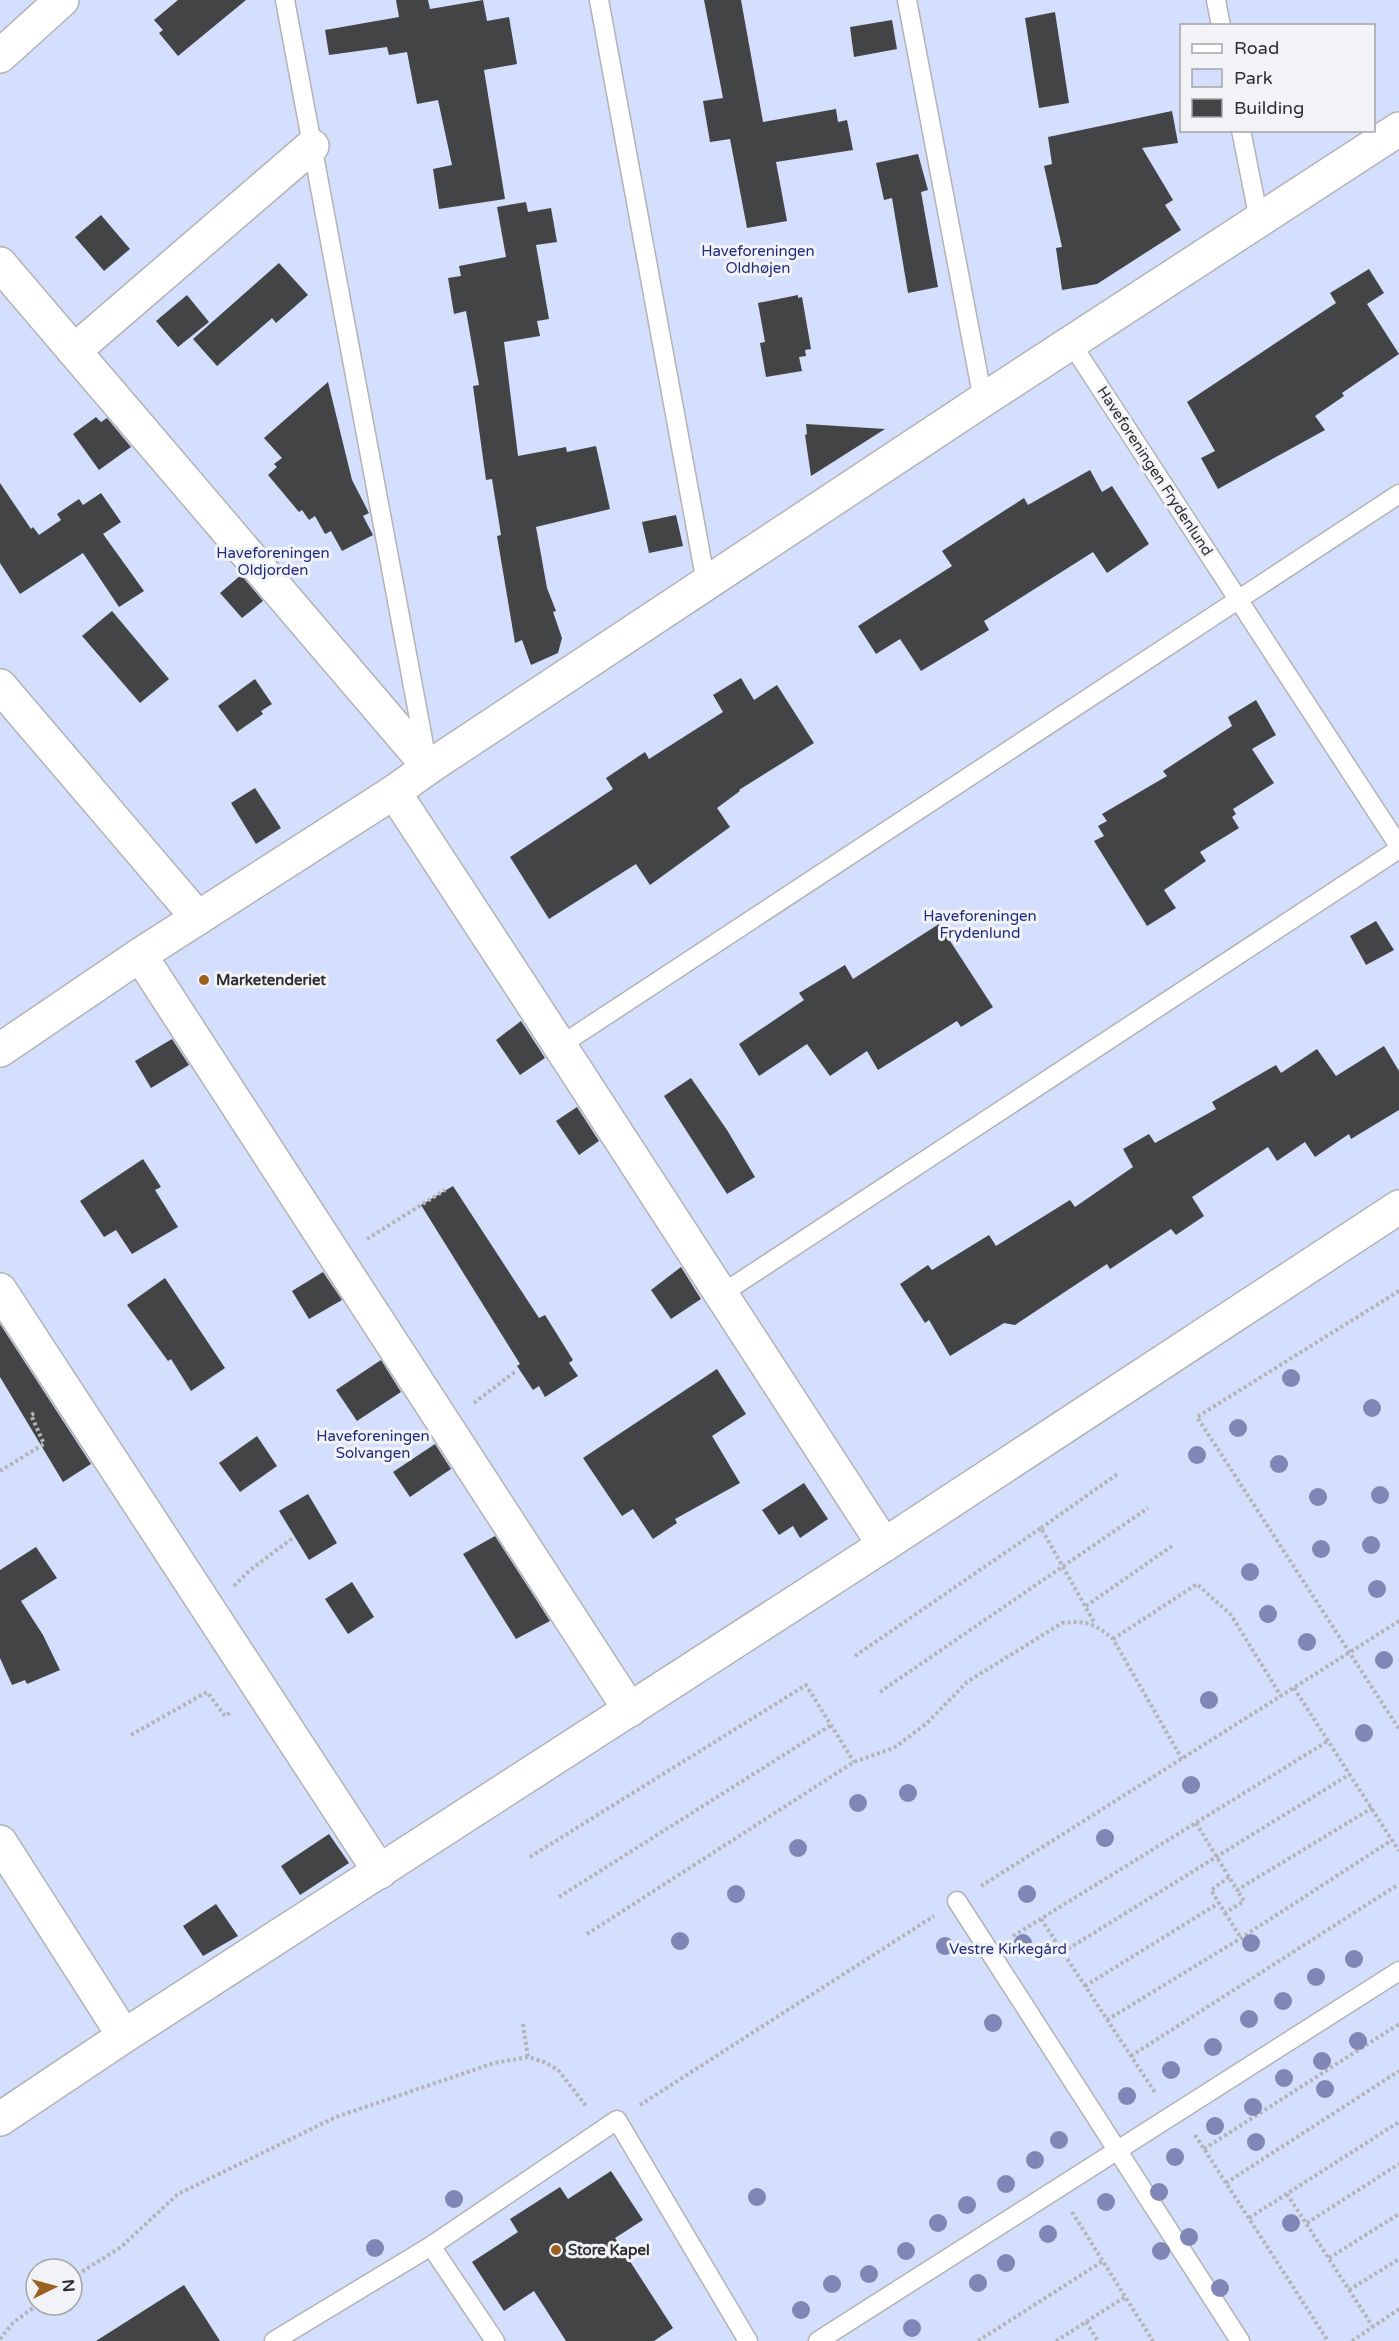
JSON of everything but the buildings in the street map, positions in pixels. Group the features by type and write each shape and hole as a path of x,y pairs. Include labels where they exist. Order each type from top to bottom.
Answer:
{"street":[{"path":"0,56 62,0"},
{"path":"0,1050 140,955 394,792 983,400 1399,129"},
{"path":"74,351 312,146"},
{"path":"0,264 429,767"},
{"path":"0,686 198,918"},
{"path":"394,792 561,1045 720,1295 884,1545"},
{"path":"140,955 630,1710"},
{"path":"0,2119 124,2036 884,1545 1399,1207"},
{"path":"0,1290 380,1872"},
{"path":"0,1842 124,2036"}],"lane":[{"path":"285,0 429,767"},
{"path":"598,0 706,583"},
{"path":"907,0 983,400"},
{"path":"1216,0 1221,24"},
{"path":"1241,132 1259,220"},
{"name":"Haveforeningen Frydenlund","path":"720,1295 1399,848 1071,343"},
{"path":"561,1045 1399,494"},
{"path":"957,1901 1240,2341"},
{"path":"818,2341 1399,1971"},
{"path":"274,2341 431,2246 617,2120 748,2341"},
{"path":"431,2246 495,2341"}],"path":[{"path":"337,1258 445,1190"},
{"path":"1399,1292 1197,1417 1399,1729"},
{"path":"445,1425 516,1371"},
{"path":"0,1471 44,1444 32,1415 69,1394"},
{"path":"855,1656 1119,1473"},
{"path":"880,1692 1148,1508"},
{"path":"1041,1528 1096,1625 1113,1639 1182,1759"},
{"path":"210,1610 250,1570 294,1537"},
{"path":"1086,1606 1172,1546"},
{"path":"1113,1639 1197,1584 1231,1615 1281,1696"},
{"path":"587,1934 854,1762 894,1748 927,1723 967,1682 1062,1623 1075,1621 1096,1625"},
{"path":"1348,1653 1399,1621"},
{"path":"530,1857 806,1685 854,1762"},
{"path":"1294,1688 1399,1851"},
{"path":"131,1735 207,1692 225,1716 263,1692"},
{"path":"559,1897 831,1725"},
{"path":"989,1951 1328,1741"},
{"path":"1063,1952 1350,1774"},
{"path":"1237,1890 1372,1808"},
{"path":"1196,1823 1244,1900 1225,1913"},
{"path":"1107,2020 1241,1938 1392,1840"},
{"path":"1229,1877 1211,1890 1241,1938"},
{"path":"1131,2056 1399,1884"},
{"path":"1085,1986 1219,1903"},
{"path":"1041,1919 1131,2056 1175,2115 1204,2149 1328,2341"},
{"path":"523,2024 528,2057"},
{"path":"1204,2149 1399,2024"},
{"path":"84,2270 121,2247 178,2194 336,2117 494,2063 528,2057 558,2070 604,2128"},
{"path":"1226,2183 1399,2071"},
{"path":"1249,2218 1399,2122"},
{"path":"1307,2223 1399,2164"},
{"path":"1287,2194 1373,2327"},
{"path":"1066,2203 1153,2341"},
{"path":"1329,2258 1399,2214"},
{"path":"1349,2290 1399,2259"},
{"path":"978,2341 1103,2261"},
{"path":"1056,2341 1125,2297"},
{"path":"1352,2341 1399,2309"},
{"path":"0,2339 13,2323 24,2315"},
{"path":"1086,2322 1098,2341"}],"green space":[{"path":"0,0 1399,0 1399,2341 0,2341"}],"place":[{"name":"Marketenderiet","path":"204,980"},
{"name":"Store Kapel","path":"556,2250"}],"park label":[{"name":"Haveforeningen Oldhøjen","path":"758,260"},
{"name":"Haveforeningen Oldjorden","path":"273,562"},
{"name":"Haveforeningen Solvangen","path":"373,1444"},
{"name":"Vestre Kirkegård","path":"1008,1949"}]}
